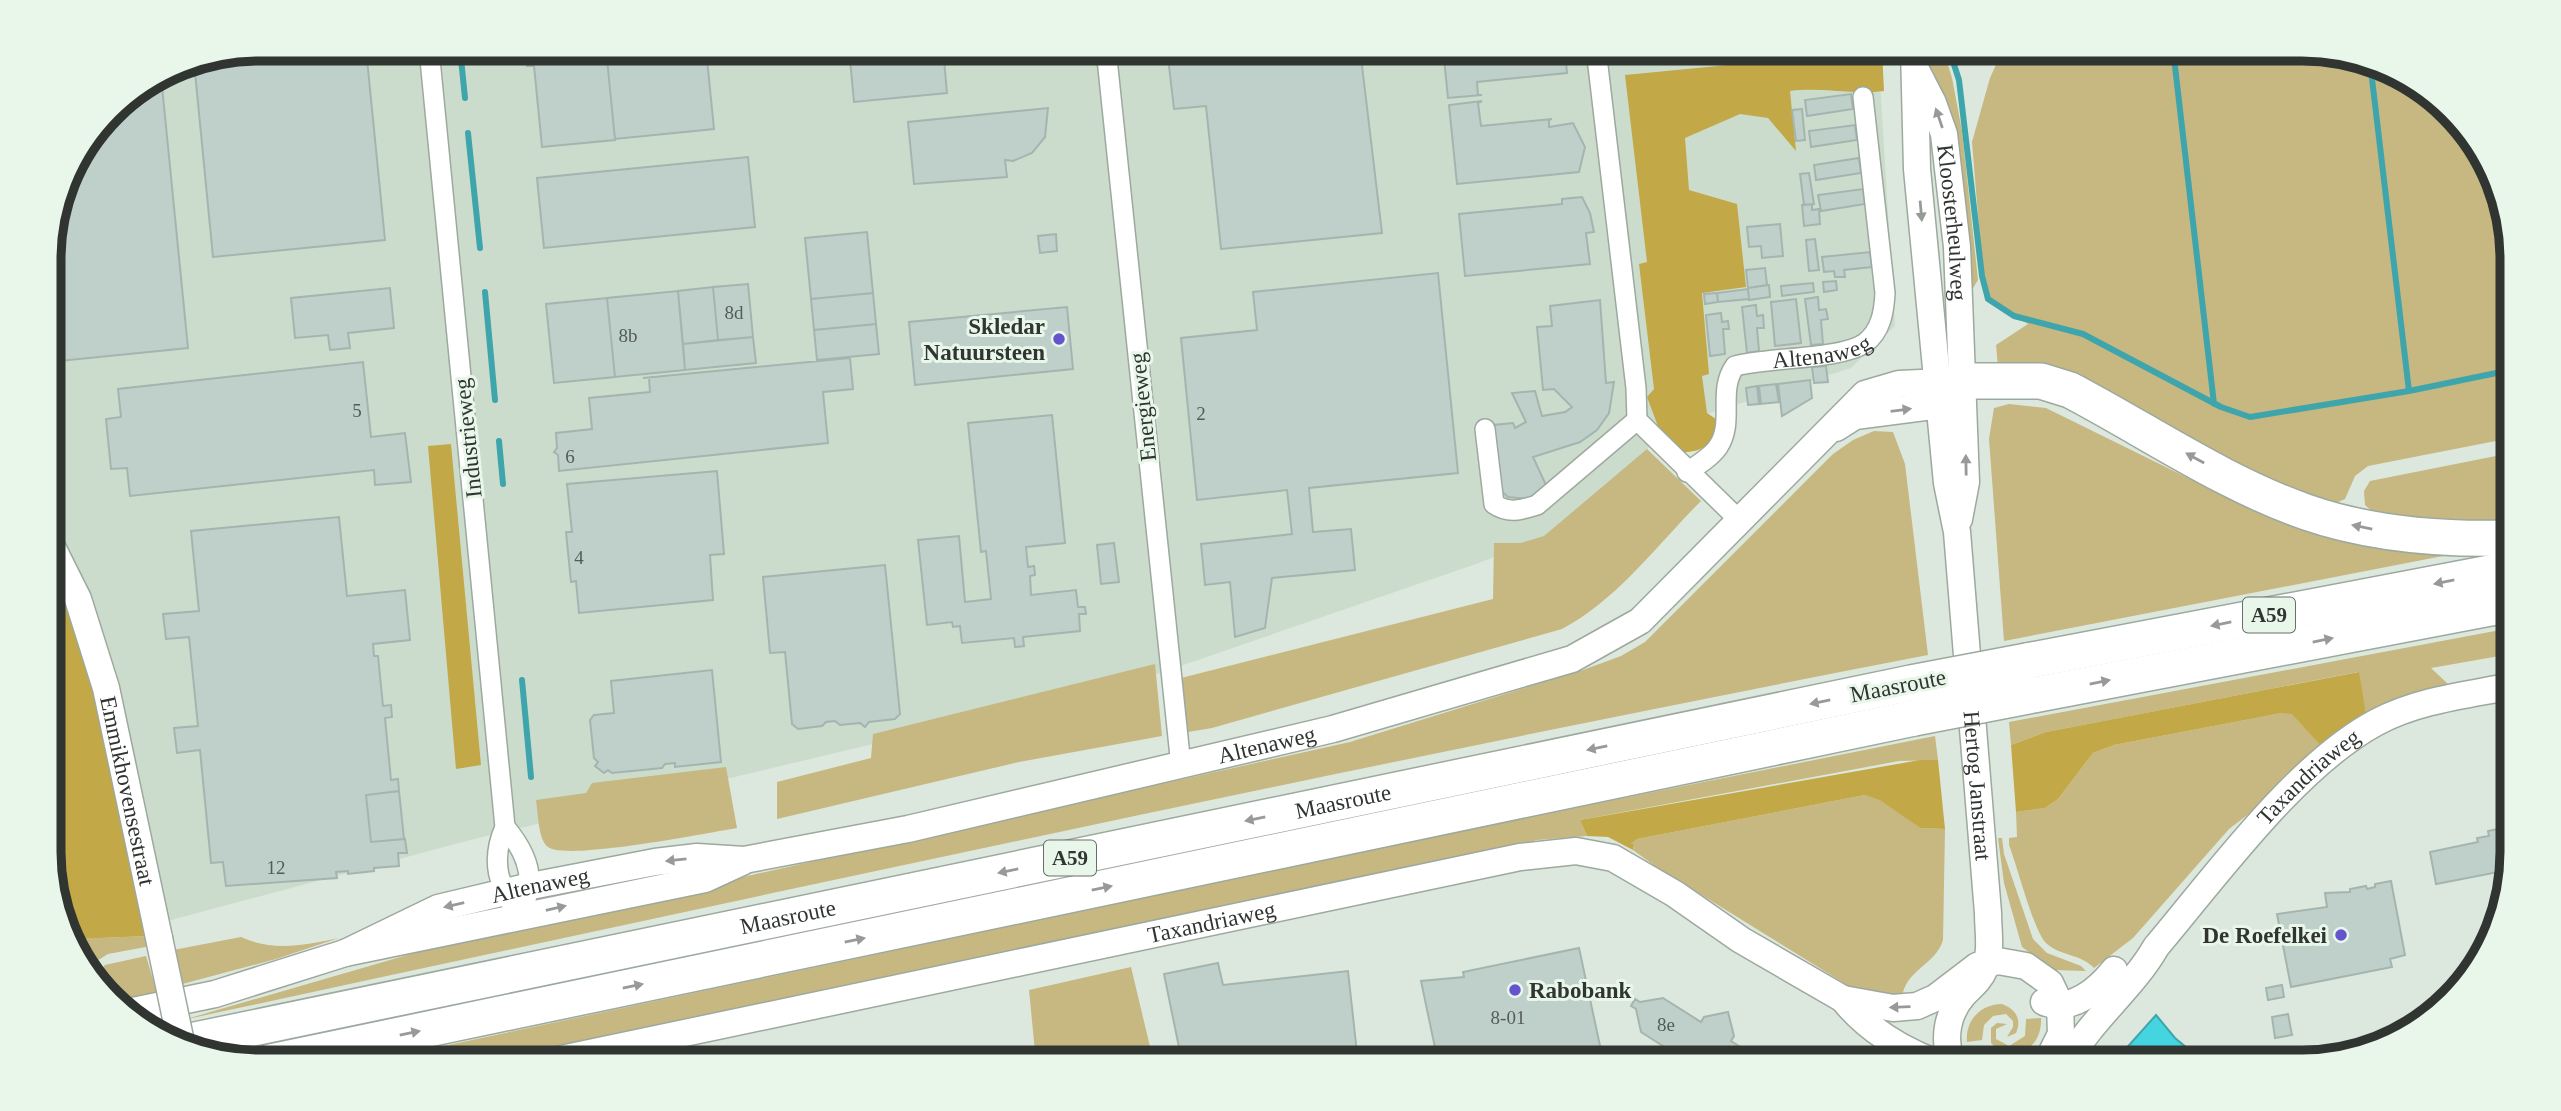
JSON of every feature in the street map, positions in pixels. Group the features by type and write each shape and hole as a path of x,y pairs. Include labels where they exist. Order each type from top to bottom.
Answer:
{"highway":[{"path":"1948,389 2041,381 2070,390 2254,491 2307,512 2398,533 2472,539 2500,538"},
{"name":"Maasroute","path":"197,1040 1911,683 2500,571"},
{"name":"Maasroute","path":"328,1050 1914,718 2500,606"}],"main road":[{"name":"Kloosterheulweg","path":"1916,61 1944,134 1956,247 1948,389"},
{"name":"Altenaweg","path":"345,953 438,908 531,886 654,862 697,857 744,860 908,829 1333,729 1572,659 1598,647 1640,621 1865,394 1899,384 1948,389"},
{"name":"Hertog Janstraat","path":"1948,389 1966,482 1956,532 1988,913 2002,930 2007,949 2019,963"},
{"name":"Emmikhovensestraat","path":"61,566 78,598 106,688 179,1033"},
{"name":"Taxandriaweg","path":"2076,1049 2142,972 2156,947 2268,815 2318,764 2377,722 2431,702 2500,688"},
{"name":"Taxandriaweg","path":"605,1050 1520,857 1576,851 1613,858 1642,874 1741,940 1843,999 1879,1007 1907,1007 1936,998 1970,976"},
{"name":"Altenaweg","path":"140,1010 215,994 345,953 705,879 744,860"},
{"name":"Hertog Janstraat","path":"1970,976 1975,956 1976,932 1988,913"},
{"name":"Taxandriaweg","path":"2055,993 2113,970 2156,947"},
{"path":"1950,1049 1950,1017 1970,976 2019,963 2033,969 2055,993 2061,1034 2053,1049"},
{"path":"1970,976 2011,978 2028,986 2045,1003 2055,993"},
{"name":"Taxandriaweg","path":"1843,999 1861,1021 1886,1036 1903,1037 1929,1049"}],"street":[{"path":"1597,61 1636,388 1637,420 1687,472 1739,520"},
{"name":"Industrieweg","path":"430,62 505,827 496,846 503,893 520,916"},
{"name":"Energieweg","path":"1107,62 1181,766"},
{"name":"Altenaweg","path":"1687,472 1717,448 1723,435 1727,377 1735,366 1844,351 1866,342 1880,322 1885,293 1863,97"},
{"path":"1485,429 1494,504 1503,510 1520,511 1537,505 1637,420"},
{"name":"Industrieweg","path":"505,827 518,843 526,861 531,886"},
{"path":"520,916 531,886"}],"shaded area":[{"path":"1766,61 1883,61 1884,91 1790,91 1796,151 1768,118 1740,114 1685,138 1689,190 1737,204 1746,287 1702,293 1709,374 1702,376 1707,413 1719,421 1710,441 1696,451 1681,452 1659,429 1647,397 1654,389 1639,264 1647,262 1625,75"},
{"path":"1879,61 1895,326 1851,368 1667,427 1579,525 1476,564 1134,682 474,839 84,943 76,928 63,878 61,852 63,233 76,183 95,149 119,119 160,88 183,76 208,68 246,62"},
{"path":"1924,61 1947,61 1962,131 1978,280 1967,298"},
{"path":"1998,61 2302,61 2341,65 2378,76 2422,102 2442,119 2459,139 2485,183 2493,208 2500,259 2500,440 2368,466 2355,476 2345,499 2336,503 2319,500 1998,366 1996,345 2028,324 1985,300 1972,142 1990,78"},
{"path":"2009,404 2046,408 2188,478 2297,527 2349,543 2448,555 2004,641 1989,439 1994,408"},
{"path":"1874,431 1893,432 1905,464 1928,655 1272,787 183,1020 459,940 1350,742 1583,670 1621,656 1645,642 1833,454 1853,440"},
{"path":"451,444 481,765 456,769 428,446"},
{"path":"1647,449 1701,501 1636,571 1582,617 1562,629 1212,728 1188,732 1181,678 1493,599 1494,543 1521,543 1544,536"},
{"path":"2500,455 2500,526 2482,527 2373,512 2365,505 2364,491 2370,481"},
{"path":"61,594 97,701 148,936 82,939 68,903 61,852"},
{"path":"2500,630 2500,656 2431,668 2448,684 2388,702 2366,713 2358,672 2046,732 2011,745 2009,722"},
{"path":"1155,664 1162,736 1019,762 777,819 777,782 871,758 873,734"},
{"path":"2359,672 2366,713 2320,745 2292,714 2282,713 2114,745 2093,753 2058,799 2045,808 2016,812 2011,745 2046,732"},
{"path":"2292,713 2320,745 2276,793 2229,829 2133,938 2094,968 2089,963 2046,943 2031,912 2009,845 2009,838 2017,837 2016,812 2045,808 2058,799 2093,753 2114,745"},
{"path":"1935,736 1938,760 1899,761 1580,820 1587,836 1537,840 1481,855 554,1050 425,1050 1467,829"},
{"path":"1920,760 1938,760 1945,829 1920,828 1880,800 1865,795 1637,839 1630,844 1634,844 1633,850 1608,837 1587,836 1580,820"},
{"path":"726,767 737,828 638,845 581,851 548,847 542,838 536,800 586,793 592,783"},
{"path":"1865,795 1880,799 1920,828 1945,829 1943,940 1934,956 1908,981 1902,999 1855,990 1655,866 1633,850 1634,844 1629,844 1637,839"},
{"path":"1998,838 2002,838 2004,854 2033,939 2047,953 2081,966 2086,971 2054,970 2022,947 2004,883"},
{"path":"148,936 151,946 108,954 95,962 82,939"},
{"path":"241,937 277,946 339,938 276,959 175,986 168,951"},
{"path":"146,956 157,993 129,1000 102,972 105,965"},
{"path":"1131,967 1151,1050 1035,1050 1029,990"},
{"path":"2002,1004 2016,1016 2016,1033 2007,1037 2013,1027 2013,1021 2006,1014 1993,1016 1984,1025 1982,1040 1967,1042 1969,1027 1976,1015 1987,1007"},
{"path":"2041,1018 2039,1034 2027,1049 1998,1049 1991,1043 1991,1028 1997,1023 2007,1024 1996,1029 1996,1039 2009,1046 2025,1036 2026,1019"}],"water":[{"path":"2156,1015 2188,1049 2126,1049"}],"building":[{"path":"1361,61 1382,233 1221,249 1206,106 1174,109 1168,62"},
{"path":"1444,61 1566,61 1567,73 1477,82 1478,95 1482,95 1448,98"},
{"path":"246,62 367,62 385,240 213,257 195,72 220,65"},
{"path":"526,62 607,62 615,140 542,147 534,66 527,66"},
{"path":"607,62 707,62 714,129 615,139"},
{"path":"850,62 944,62 947,93 854,102"},
{"path":"162,87 188,348 62,361 63,233 76,183 95,149 119,119"},
{"path":"1851,94 1853,109 1807,116 1805,100"},
{"path":"1482,101 1478,103 1481,126 1552,119 1549,120 1549,127 1573,123 1585,147 1579,172 1457,184 1449,105"},
{"path":"1048,108 1045,137 1032,153 1013,161 1005,160 1007,177 914,184 908,122"},
{"path":"1802,109 1805,140 1796,141 1792,110"},
{"path":"1855,125 1857,140 1811,147 1809,131"},
{"path":"748,157 755,227 544,248 537,178"},
{"path":"1859,158 1861,173 1816,180 1814,165"},
{"path":"1809,173 1814,204 1804,205 1800,174"},
{"path":"1863,189 1865,204 1821,211 1818,195"},
{"path":"1582,197 1590,213 1594,232 1586,233 1590,264 1465,276 1459,214 1562,204 1562,199"},
{"path":"1812,204 1812,210 1819,209 1820,224 1804,226 1802,205"},
{"path":"1780,224 1783,256 1762,258 1761,246 1749,247 1747,227"},
{"path":"867,232 873,293 811,299 805,238"},
{"path":"1056,234 1057,251 1040,253 1038,236"},
{"path":"1815,239 1819,270 1809,271 1806,240"},
{"path":"1870,252 1872,267 1844,270 1845,277 1835,277 1834,271 1824,272 1822,257"},
{"path":"1765,268 1767,285 1748,288 1746,270"},
{"path":"1438,273 1458,473 1309,488 1313,532 1351,529 1355,570 1272,578 1265,628 1235,637 1230,582 1205,585 1201,544 1292,534 1287,490 1197,500 1181,338 1257,330 1253,292"},
{"path":"1836,281 1837,290 1824,292 1823,282"},
{"path":"1813,283 1814,292 1782,296 1781,286"},
{"path":"748,284 753,337 718,340 713,287"},
{"path":"1769,285 1770,297 1749,300 1748,288"},
{"path":"713,287 718,340 683,344 678,291"},
{"path":"390,288 394,328 348,333 350,348 330,350 328,335 295,338 291,298"},
{"path":"1748,289 1749,299 1718,302 1717,293"},
{"path":"678,291 685,370 615,377 607,298"},
{"path":"873,293 876,324 814,330 811,299"},
{"path":"1717,293 1718,302 1705,304 1704,294"},
{"path":"1818,297 1819,310 1826,309 1828,319 1821,320 1823,344 1811,345 1805,299"},
{"path":"607,298 615,377 554,383 546,304"},
{"path":"1796,299 1801,343 1775,346 1771,302"},
{"path":"1600,300 1606,383 1614,382 1609,413 1597,430 1580,442 1533,457 1546,485 1538,494 1529,499 1508,497 1501,491 1493,425 1513,423 1515,428 1526,422 1512,393 1535,391 1542,416 1565,412 1572,407 1554,389 1543,390 1537,327 1552,326 1550,306"},
{"path":"1756,305 1757,316 1763,315 1764,328 1757,328 1759,351 1747,353 1742,307"},
{"path":"1067,307 1073,369 915,385 909,322"},
{"path":"1721,313 1722,322 1728,321 1729,329 1723,329 1725,354 1710,356 1706,315"},
{"path":"876,324 879,354 817,360 814,330"},
{"path":"753,337 756,363 685,370 683,344"},
{"path":"850,358 853,389 823,392 828,443 559,471 558,455 554,452 557,448 556,433 592,429 589,398 650,392 649,378 643,378"},
{"path":"363,362 371,437 405,433 411,482 375,485 374,470 130,496 127,468 111,469 106,419 121,417 118,389"},
{"path":"1826,366 1828,382 1814,383 1812,367"},
{"path":"1810,380 1812,398 1782,416 1778,384"},
{"path":"1776,384 1779,402 1761,404 1759,386"},
{"path":"1757,386 1759,404 1748,405 1746,388"},
{"path":"1052,415 1065,543 1026,547 1028,567 1034,566 1035,575 1030,576 1031,595 1076,590 1078,607 1085,607 1086,614 1079,614 1080,631 1023,637 1024,646 1015,647 1014,638 962,643 960,626 953,627 952,622 927,625 918,540 959,536 965,602 991,599 986,551 981,552 968,423"},
{"path":"717,471 724,554 710,555 713,600 579,613 576,581 571,582 566,532 572,532 567,484"},
{"path":"339,517 347,596 405,590 410,640 373,644 374,656 378,656 383,706 391,705 392,717 385,718 391,780 398,779 399,791 366,795 371,842 405,839 407,853 398,853 399,866 348,874 348,871 336,872 337,878 226,886 223,862 211,863 200,750 177,753 174,728 198,726 189,637 166,639 163,614 199,611 191,531"},
{"path":"1114,543 1119,582 1101,584 1097,545"},
{"path":"885,565 900,714 895,719 869,722 865,727 860,723 840,725 835,721 826,722 822,726 798,729 792,724 785,652 770,653 763,577"},
{"path":"712,670 721,762 675,767 675,763 665,764 662,768 612,773 608,770 604,773 595,766 598,762 594,758 590,720 594,715 614,713 611,681"},
{"path":"399,791 404,839 371,842 366,795"},
{"path":"2500,829 2498,872 2436,884 2430,852 2478,842 2477,838 2489,836 2488,831"},
{"name":"De Roefelkei","path":"2391,881 2405,955 2390,959 2392,967 2291,987 2277,914 2327,907 2325,893 2350,892 2350,889 2366,886 2367,889 2375,887 2375,884"},
{"path":"1579,948 1601,1049 1435,1049 1421,981 1464,977 1463,972"},
{"path":"1218,963 1223,985 1348,971 1357,1049 1179,1050 1164,974"},
{"path":"2282,985 2284,997 2268,1000 2266,988"},
{"path":"1663,998 1701,1022 1704,1017 1728,1012 1734,1036 1731,1041 1744,1049 1668,1049 1641,1032 1636,1009 1631,1006 1635,999 1640,1002"},
{"path":"2288,1014 2292,1035 2275,1038 2272,1017"}],"waterway":[{"path":"1953,61 1959,80 1982,276 1988,299 2014,316 2083,334 2221,407 2250,417 2409,391 2500,372"},
{"path":"2174,61 2214,404"},
{"path":"461,62 465,98"},
{"path":"2371,74 2409,391"},
{"path":"468,133 480,248"},
{"path":"485,292 495,400"},
{"path":"499,441 503,484"},
{"path":"522,680 531,777"}],"place":[{"name":"Skledar Natuursteen","path":"1059,339"},
{"name":"De Roefelkei","path":"2341,935"},
{"name":"Rabobank","path":"1515,990"}]}
